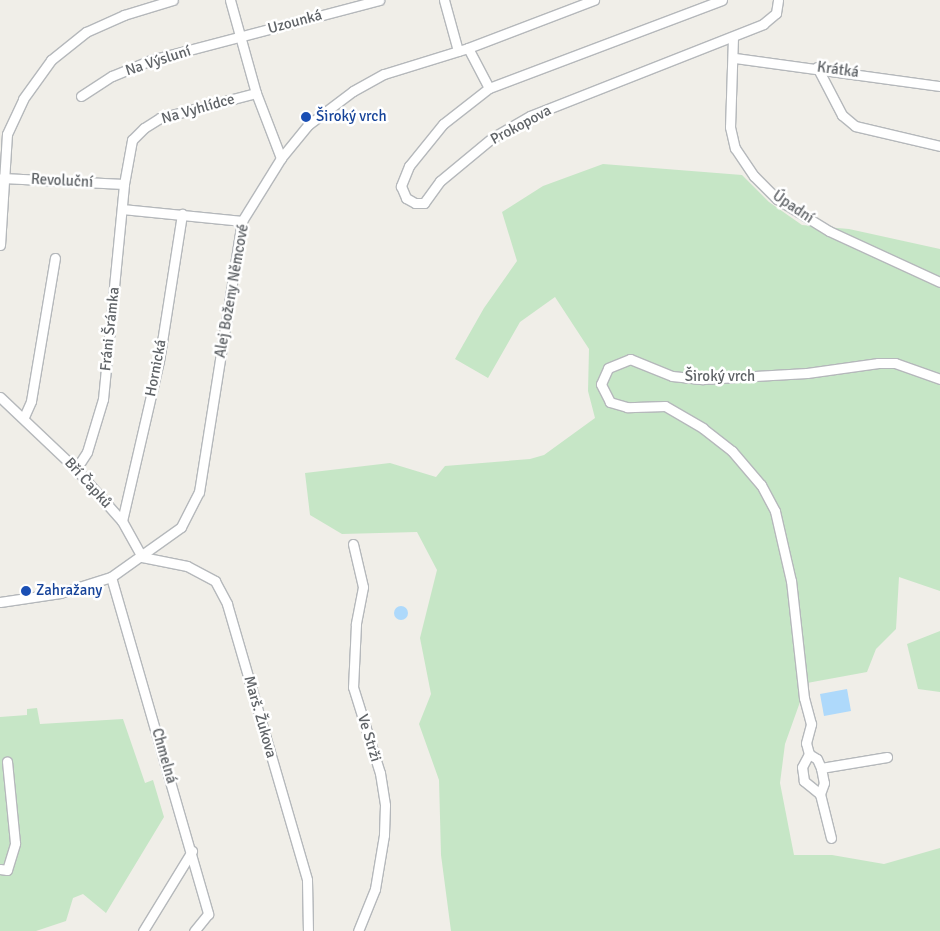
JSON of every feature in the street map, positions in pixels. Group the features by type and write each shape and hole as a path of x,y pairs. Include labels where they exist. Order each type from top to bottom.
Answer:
{"street":[{"path":"0,245 7,134 23,99 52,60 86,32 124,15 173,0"},
{"path":"230,0 256,93 281,158"},
{"name":"Uzounká","path":"239,37 379,0"},
{"path":"444,0 458,51"},
{"name":"Alej Boženy Němcové","path":"0,602 60,593 111,577 142,557 181,527 199,492 242,221 281,158 321,113 353,91 384,74 468,48 594,0"},
{"name":"Prokopova","path":"722,0 489,88 443,124 409,166 401,186 406,198 415,203 424,203 440,181 492,138 530,116 763,24 776,13 778,0"},
{"name":"Na Výsluní","path":"81,96 112,76 151,60 239,37"},
{"name":"Úpadní","path":"733,37 734,58 730,127 735,148 754,176 777,199 830,231 940,282"},
{"path":"468,48 489,88"},
{"name":"Krátká","path":"734,58 817,67 940,86"},
{"path":"817,67 842,115 855,126 940,146"},
{"name":"Na Vyhlídce","path":"124,184 132,140 144,128 160,118 256,93"},
{"name":"Revoluční","path":"3,178 124,184"},
{"name":"Fráni Šrámka","path":"76,469 87,452 103,399 124,184"},
{"path":"122,210 242,221"},
{"name":"Hornická","path":"122,521 159,360 182,214"},
{"path":"24,417 31,401 55,258"},
{"name":"Široký vrch","path":"820,794 804,781 802,767 809,754 806,743 812,724 804,698 791,581 775,511 761,484 732,450 676,411 665,406 627,407 610,402 601,384 604,373 618,362 630,359 672,376 703,379 807,373 878,363 895,364 940,378"},
{"name":"Bří Čapků","path":"0,397 24,417 76,469 122,521 142,557"},
{"name":"Ve Strži","path":"353,544 363,587 356,624 353,687 380,774 384,805 384,835 375,889 358,931"},
{"name":"Marš. Žukova","path":"142,557 187,566 215,582 228,604 307,880 308,931"},
{"name":"Chmelná","path":"111,577 192,851 208,914 194,931"},
{"path":"809,754 817,759 822,768 887,757"},
{"path":"0,869 7,870 15,843 8,760"},
{"name":"Široký vrch","path":"822,768 824,783 820,794 831,838"},
{"path":"143,931 192,851"}],"green space":[{"path":"603,164 742,175 769,202 802,225 849,229 940,249 940,591 899,577 896,629 876,649 867,672 807,683 802,633 794,635 800,702 785,744 780,783 794,855 832,855 884,864 940,848 940,931 451,931 441,855 439,780 419,724 431,694 420,638 437,570 417,532 342,534 310,515 305,473 390,463 436,477 445,466 530,459 544,455 595,418 588,391 589,349 555,297 520,322 488,378 455,359 484,308 517,261 502,212 543,186"},
{"path":"940,631 940,692 918,689 907,644"},
{"path":"37,708 40,724 123,719 145,783 153,780 164,817 106,913 83,894 73,898 66,921 36,931 0,931 0,717 27,715 27,709"}],"water":[{"path":"401,606 406,608 408,613 406,618 401,620 396,618 394,613 396,608"},
{"path":"847,689 851,711 824,716 820,694"}],"place":[{"name":"Široký vrch","path":"306,117"},
{"name":"Zahražany","path":"26,591"}]}
